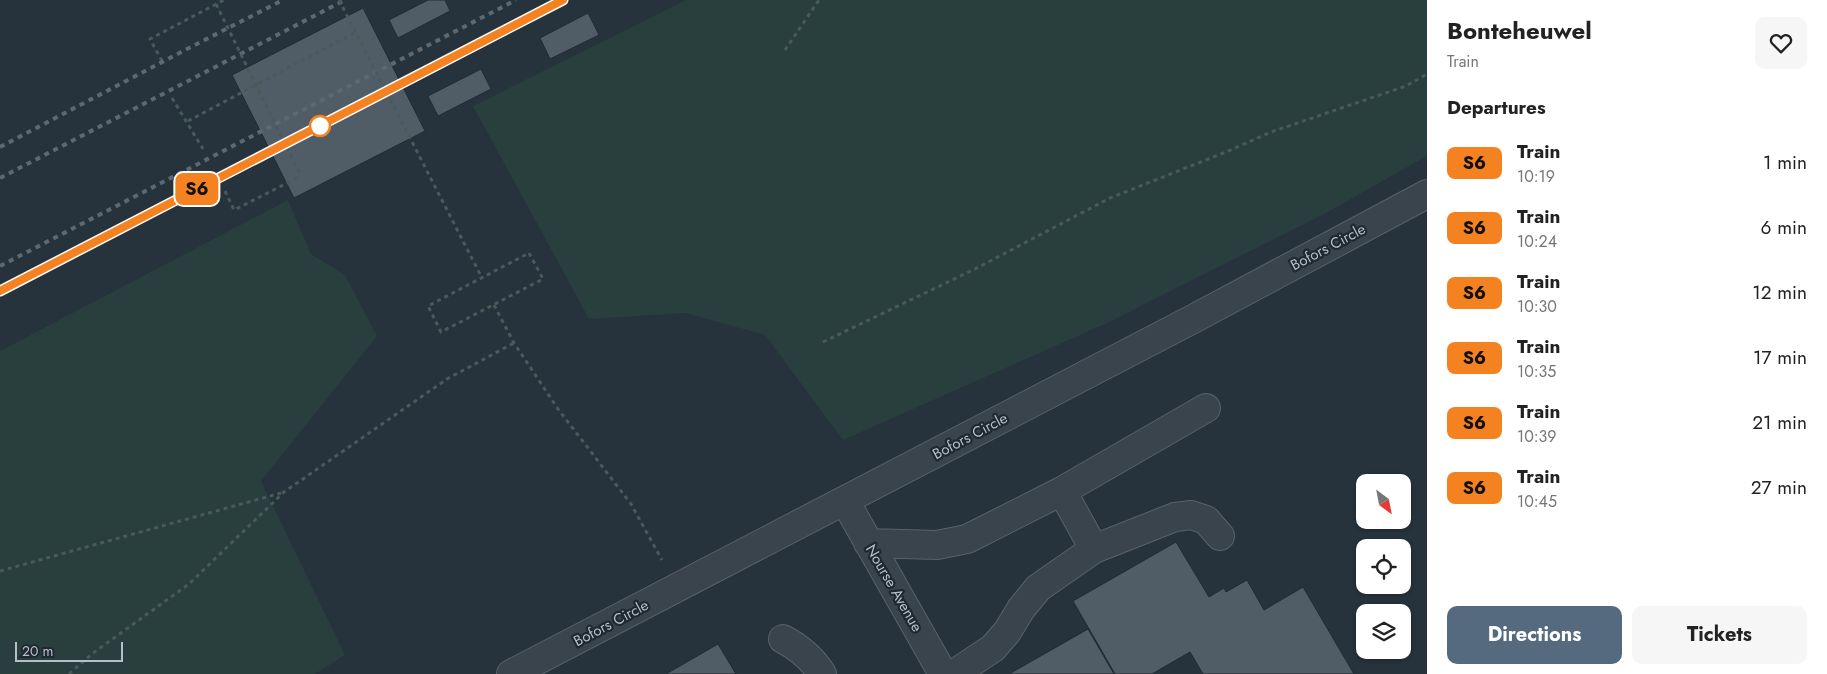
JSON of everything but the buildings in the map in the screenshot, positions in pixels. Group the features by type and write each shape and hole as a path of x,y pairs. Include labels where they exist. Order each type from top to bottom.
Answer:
{"street":[{"name":"Bofors Circle","path":"511,674 1193,320 1427,194"},
{"path":"868,543 937,546 967,539 1062,491 1206,408"},
{"path":"1062,491 1094,548"},
{"name":"Nourse Avenue","path":"844,501 943,674"},
{"path":"954,674 993,648 1007,632 1021,609 1038,588 1094,548 1175,517 1191,515 1206,520 1220,536"},
{"path":"783,639 800,647 815,663 822,674"}],"path":[{"path":"162,61 150,39 224,0"},
{"path":"339,0 482,278"},
{"path":"785,50 819,0"},
{"path":"216,4 301,176 234,210 224,191"},
{"path":"188,121 356,32"},
{"path":"823,342 975,268 1110,198 1271,132 1406,86 1427,74"},
{"path":"172,98 188,121 203,149"},
{"path":"529,253 542,279 494,305 441,332 428,306 529,253"},
{"path":"494,305 514,342 558,409 631,504 662,561"},
{"path":"69,674 93,653 189,584 284,492 447,380 514,342"},
{"path":"0,571 284,492"}],"green space":[{"path":"686,0 1427,0 1427,156 1326,213 1105,324 843,440 765,335 686,313 589,319 473,106"},
{"path":"288,200 311,254 345,275 377,336 261,481 345,655 315,674 0,674 0,351"}],"railway":[{"path":"0,147 283,0"},
{"path":"0,178 345,0"},
{"path":"0,266 516,0"},
{"path":"0,291 563,0"}],"train":[{"name":"S6","path":"0,291 563,0"}]}
